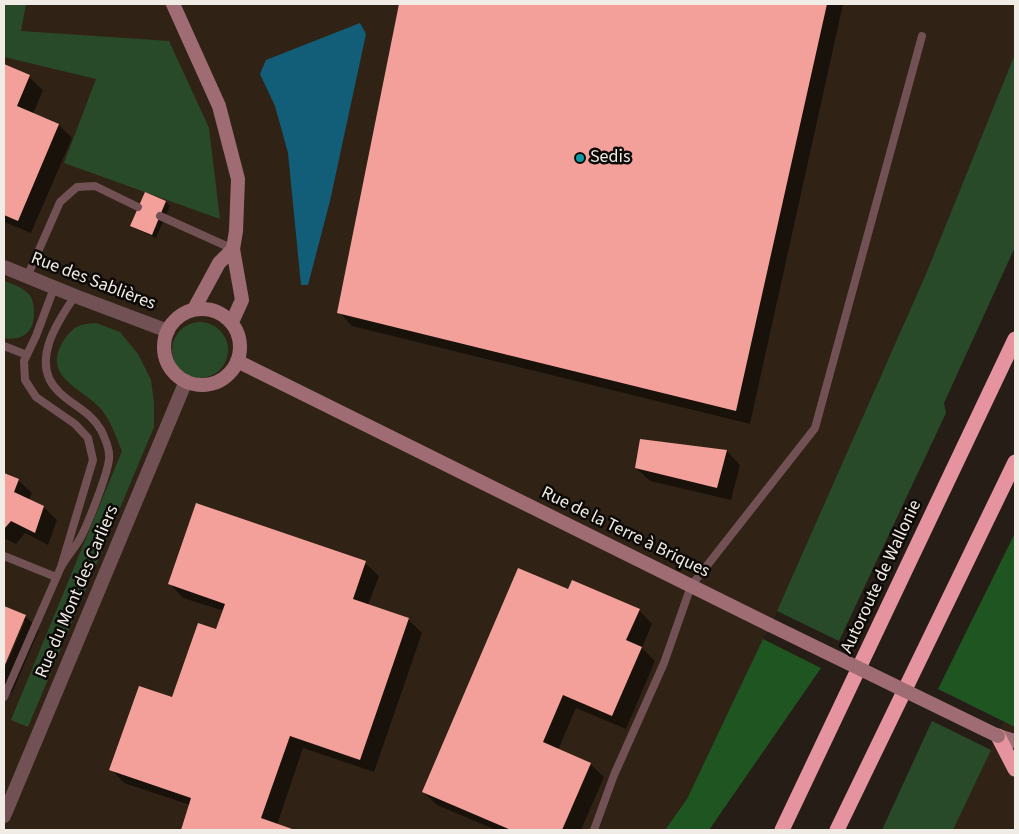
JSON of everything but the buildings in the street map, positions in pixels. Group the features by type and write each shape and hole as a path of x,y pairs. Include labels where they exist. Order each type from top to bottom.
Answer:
{"highway":[{"name":"Autoroute de Wallonie","path":"783,829 1015,339"},
{"path":"837,830 1015,462"},
{"path":"998,736 1015,769"}],"main road":[{"path":"173,4 219,106 238,179 236,232 233,248 242,300 232,322"},
{"path":"194,309 219,264 233,248"},
{"path":"194,309 208,309 221,313 232,322 238,334 240,351 232,371 223,379 209,384 196,385 177,377 170,368 164,341 175,320 194,309"},
{"name":"Rue de la Terre à Briques","path":"237,361 770,625 998,736 1015,741"},
{"name":"Rue de la Terre à Briques","path":"998,736 1015,751"}],"street":[{"name":"Rue des Sablières","path":"4,267 168,331"},
{"name":"Rue du Mont des Carliers","path":"4,816 186,382"}],"lane":[{"path":"594,830 614,775 664,663 691,586 815,428 922,36"},
{"path":"27,277 60,202 77,187 95,186 138,207"},
{"path":"160,216 233,248"},
{"path":"54,288 36,336 24,361 26,380 36,397 75,424 88,438 93,460 61,567"},
{"path":"4,697 56,577 79,540 106,472 109,459 101,430 89,414 58,392 50,382 46,369 48,346 59,320 75,296"},
{"path":"4,346 27,355"},
{"path":"4,556 56,577"}],"shaded area":[{"path":"4,4 1015,4 1015,54 926,274 777,611 687,799 665,830 4,830"},
{"path":"1004,721 1015,727 1015,830 953,830"}],"green space":[{"path":"4,4 26,4 21,31 169,41 209,128 220,219 64,163 96,79 4,57"},
{"path":"1015,54 1015,247 944,403 946,413 839,641 777,611 926,274"},
{"path":"4,281 26,291 33,303 34,313 30,330 17,338 4,338"},
{"path":"194,322 206,322 216,326 224,334 228,350 224,366 216,374 206,378 194,378 184,374 176,366 172,356 172,344 176,334 184,326"},
{"path":"96,323 120,332 138,354 151,380 154,403 154,427 28,727 11,720 122,451 105,414 60,373 57,363 58,353 64,340 71,332 81,325"},
{"path":"1015,533 1015,727 938,689"},
{"path":"763,639 821,668 709,830 665,830 687,799"},
{"path":"932,721 991,750 953,830 882,830"}],"water":[{"path":"360,23 366,34 330,201 308,285 301,285 288,153 275,106 260,74 266,60"}],"place":[{"name":"Sedis","path":"580,158"}]}
